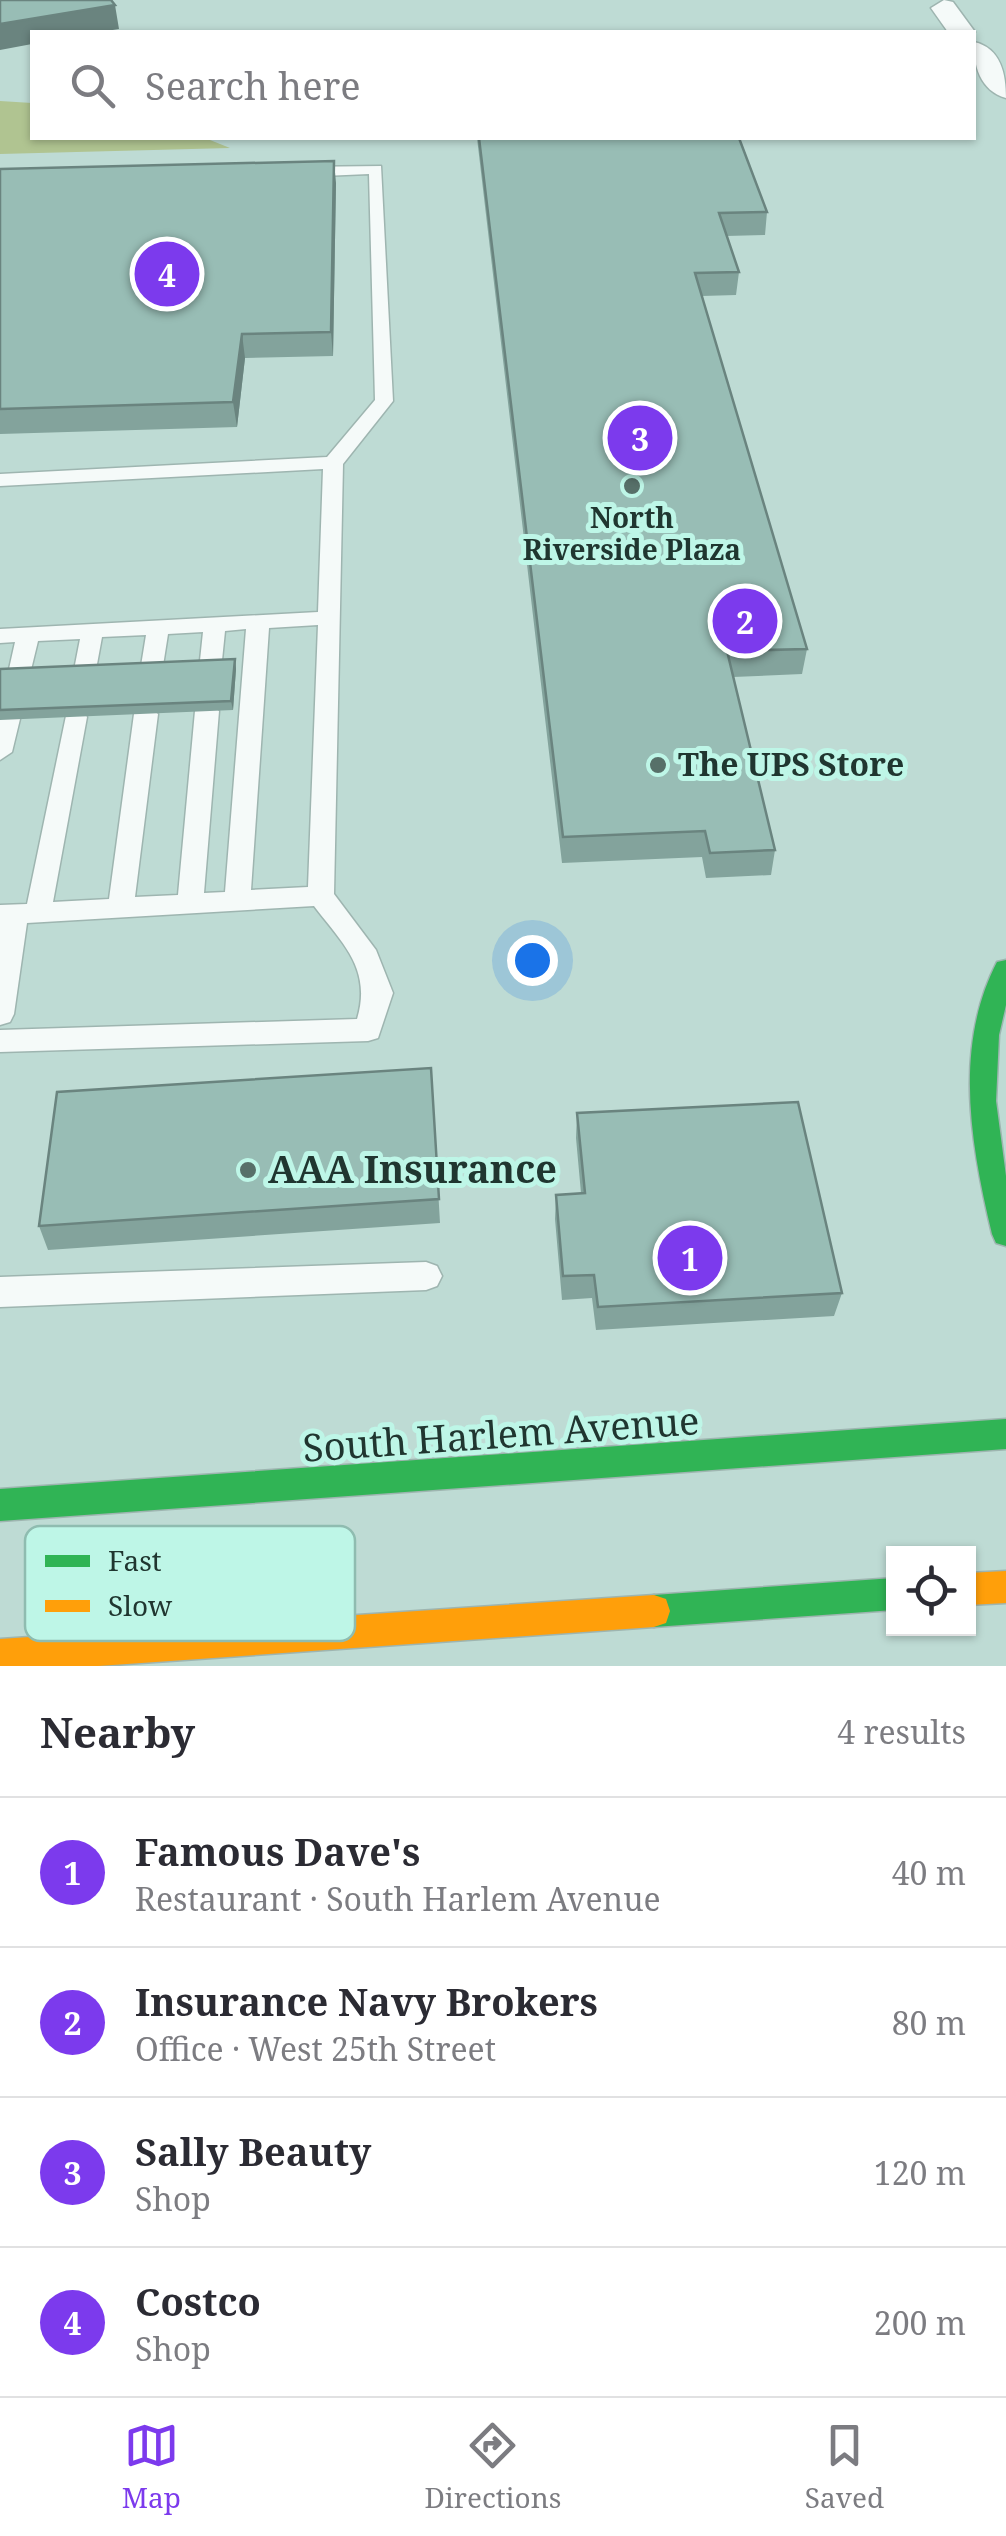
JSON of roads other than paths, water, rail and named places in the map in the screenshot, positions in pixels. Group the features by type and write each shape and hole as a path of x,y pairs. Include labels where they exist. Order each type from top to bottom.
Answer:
{"main road":[{"path":"1006,969 993,994 980,1040 976,1094 1006,1234"},
{"name":"South Harlem Avenue","path":"0,1506 1006,1434"},
{"path":"976,1589 1006,1587"},
{"path":"355,1631 886,1595"},
{"path":"0,1656 216,1641"}],"street":[{"path":"944,8 960,30"},
{"path":"976,52 1006,89"}],"lane":[{"path":"0,1041 368,1030 378,994 367,957 321,896 334,463 384,401 376,169 277,172"},
{"path":"0,480 334,463"},
{"path":"0,636 329,618"},
{"path":"237,902 258,622"},
{"path":"210,670 215,624"},
{"path":"151,672 158,627"},
{"path":"84,675 92,632"},
{"path":"18,678 28,635"},
{"path":"190,904 207,711"},
{"path":"121,908 146,714"},
{"path":"1,1007 18,914 75,717"},
{"path":"0,752 8,719"},
{"path":"18,914 321,896"},
{"path":"0,1292 426,1276"}],"place":[{"name":"Costco","path":"167,274"},
{"name":"Sally Beauty","path":"640,438"},
{"name":"North Riverside Plaza","path":"632,486"},
{"name":"Insurance Navy Brokers","path":"745,621"},
{"name":"The UPS Store","path":"658,765"},
{"name":"AAA Insurance","path":"248,1170"},
{"name":"Famous Dave's","path":"690,1258"}]}
